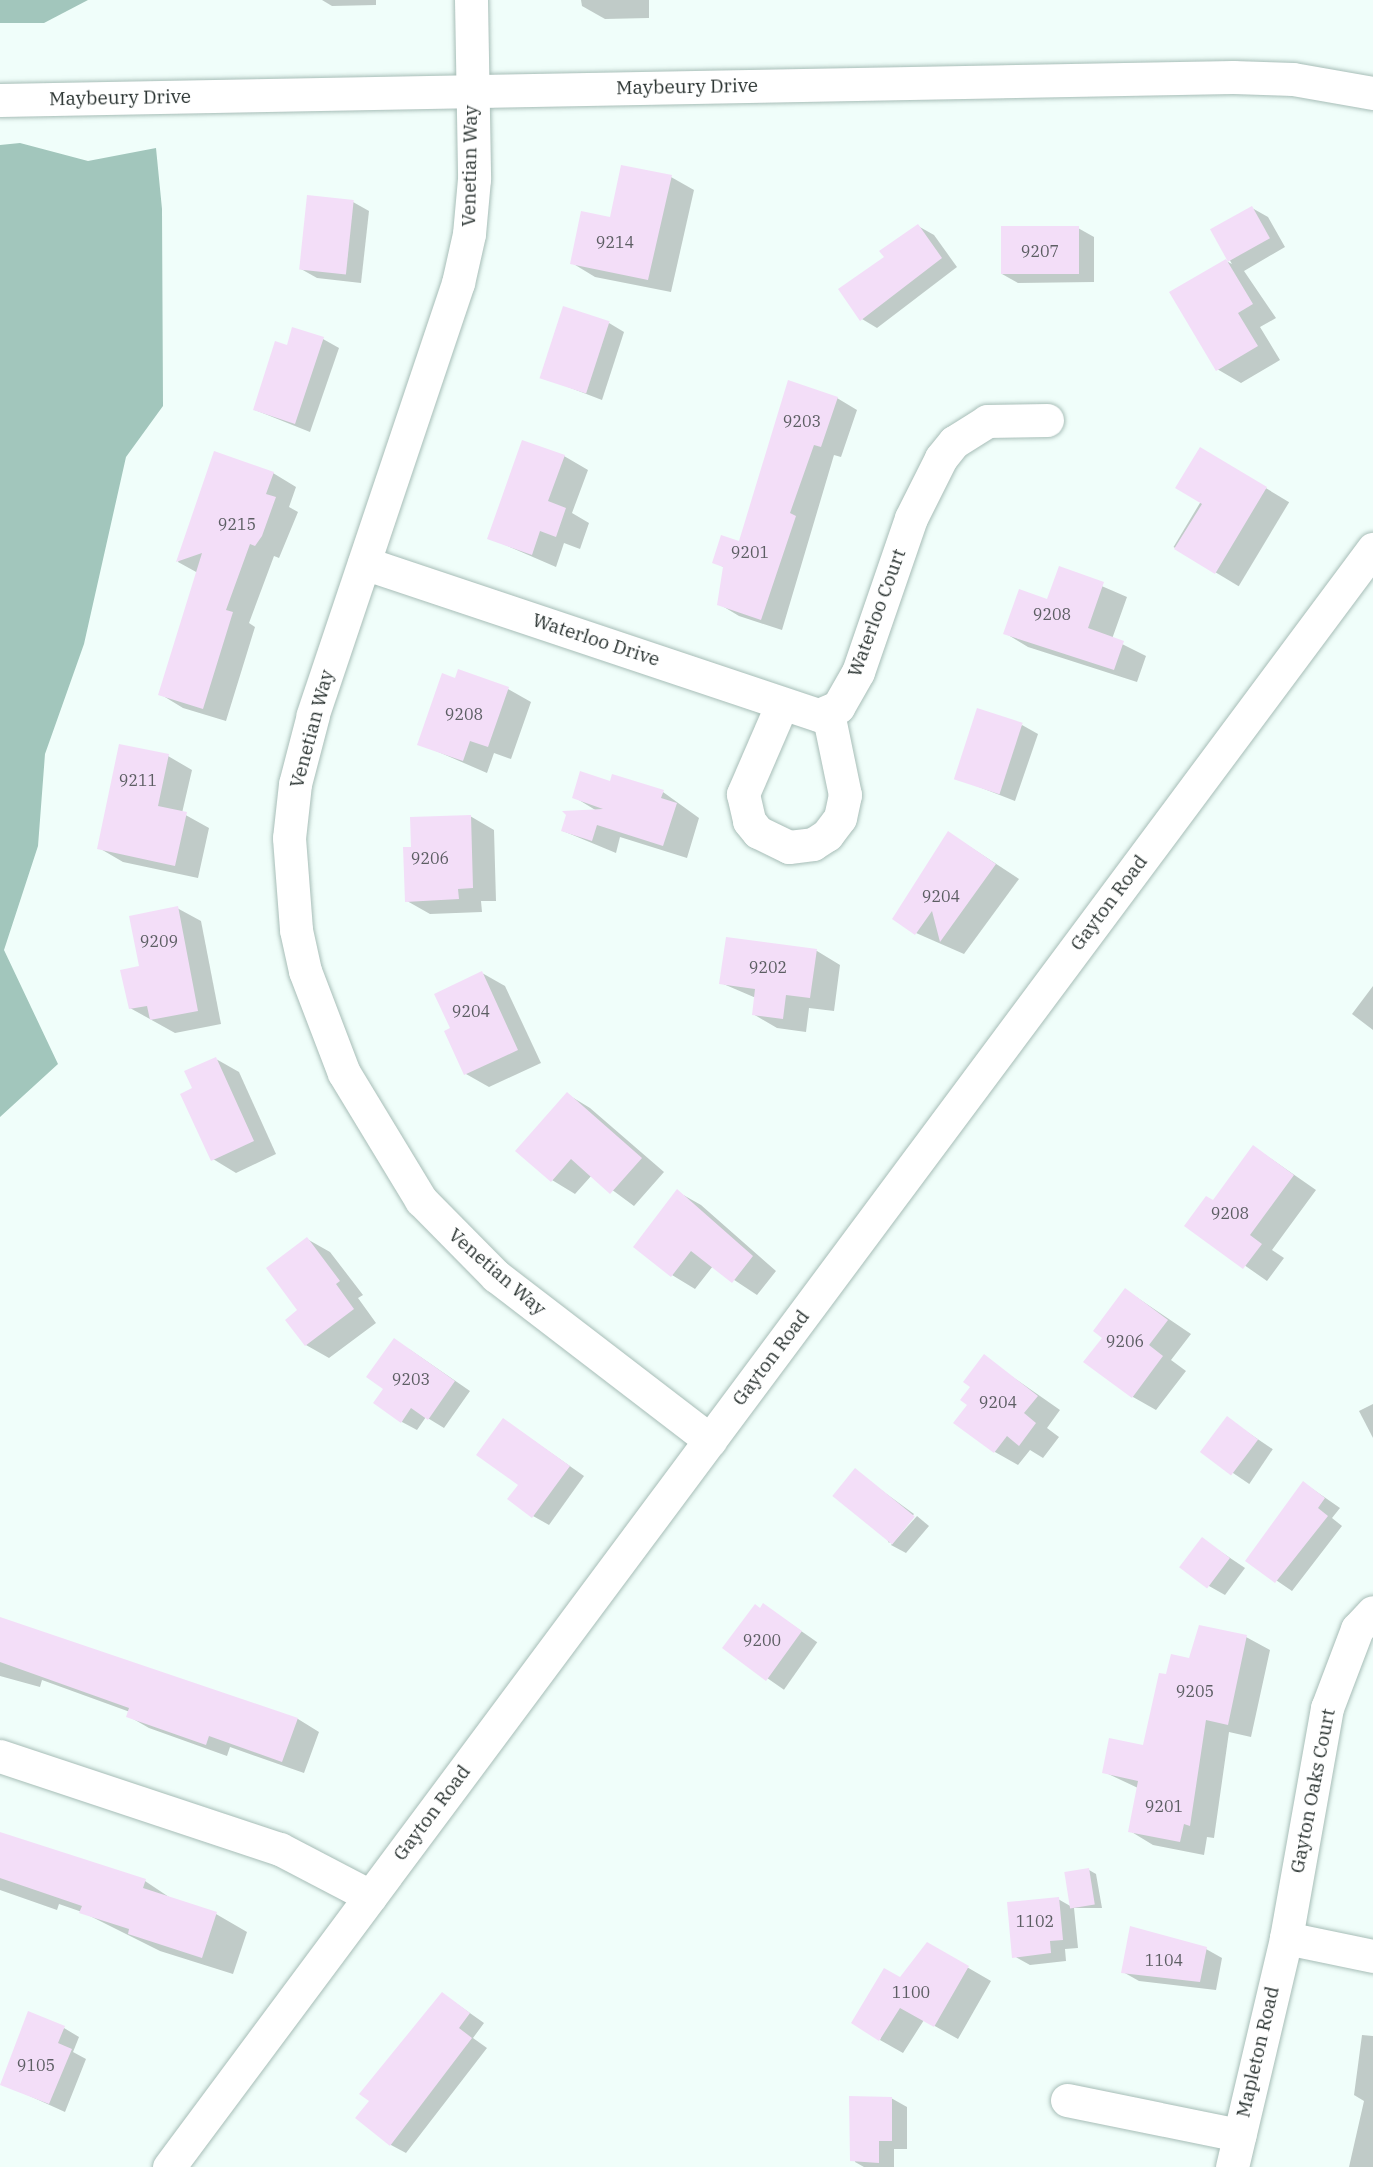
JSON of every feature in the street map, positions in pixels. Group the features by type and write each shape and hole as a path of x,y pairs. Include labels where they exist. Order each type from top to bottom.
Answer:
{"street":[{"name":"Venetian Way","path":"471,0 469,234 458,283 310,726 295,784 289,838 296,930 324,1029 389,1153 458,1242 496,1276 710,1440"},
{"name":"Maybeury Drive","path":"0,100 1233,77 1293,79 1373,93"},
{"name":"Waterloo Court","path":"828,713 845,698 858,672 911,518 941,458 954,442 987,421 1047,420"},
{"name":"Gayton Road","path":"169,2167 1373,549"},
{"name":"Waterloo Drive","path":"364,563 688,671 807,715 828,713"},
{"path":"782,706 743,794 749,821 758,832 789,847 813,844 840,818 845,795 828,713"},
{"name":"Gayton Oaks Court","path":"1286,1938 1327,1708 1357,1629 1373,1612"},
{"path":"0,1756 280,1849 370,1896"},
{"path":"1286,1938 1373,1956"},
{"name":"Mapleton Road","path":"1232,2167 1286,1938"},
{"path":"1067,2100 1239,2135"}],"shaded area":[{"path":"0,0 88,0 44,23 0,23"},
{"path":"20,143 88,161 156,148 162,209 163,406 126,457 84,644 45,754 38,846 4,950 58,1064 0,1117 0,145"}],"building":[{"path":"621,165 672,175 648,280 570,264 581,211 610,217"},
{"path":"307,195 354,200 346,275 299,270"},
{"path":"1252,206 1270,238 1228,262 1210,229"},
{"path":"918,224 942,258 860,321 838,289 884,257 879,251"},
{"path":"1001,226 1079,226 1079,274 1001,274"},
{"path":"1226,259 1253,304 1238,313 1258,346 1216,371 1169,292"},
{"path":"563,306 610,321 586,393 540,378"},
{"path":"292,327 324,337 295,424 253,410 275,341 287,345"},
{"path":"788,380 838,397 821,447 814,445 790,513 796,516 761,620 717,605 723,567 712,563 721,535 739,541"},
{"path":"522,440 565,455 548,501 566,508 556,537 540,531 532,555 487,539"},
{"path":"1200,447 1267,487 1215,574 1174,549 1202,504 1175,488"},
{"path":"214,451 274,472 266,494 276,497 262,536 255,546 250,544 226,610 233,612 203,709 158,695 202,553 176,562"},
{"path":"1059,566 1104,582 1088,628 1124,641 1114,670 1003,634 1019,589 1047,599"},
{"path":"458,669 509,687 488,747 470,741 463,761 417,745 442,673 455,678"},
{"path":"977,708 1023,723 999,794 954,779"},
{"path":"119,744 169,754 158,806 187,812 175,866 97,849"},
{"path":"580,771 610,781 612,774 664,790 661,798 677,803 663,846 597,825 592,841 561,831 566,815 562,811 603,809 572,798"},
{"path":"471,815 473,888 458,889 459,899 405,902 403,847 411,847 410,817"},
{"path":"948,831 996,864 940,942 932,911 915,935 892,919"},
{"path":"178,906 198,1011 150,1020 147,1006 129,1009 120,970 139,966 129,916"},
{"path":"726,937 817,949 810,998 786,995 783,1019 752,1015 755,989 719,984"},
{"path":"482,971 518,1050 464,1075 444,1031 450,1028 434,994"},
{"path":"216,1057 254,1141 211,1161 180,1094 192,1088 184,1071"},
{"path":"567,1092 642,1158 610,1194 571,1159 551,1182 515,1151"},
{"path":"1253,1145 1294,1175 1250,1235 1262,1244 1243,1269 1184,1226 1206,1196 1213,1200"},
{"path":"677,1189 753,1256 732,1283 691,1251 671,1277 633,1247"},
{"path":"307,1237 340,1281 336,1284 354,1309 305,1346 285,1320 297,1310 266,1268"},
{"path":"1125,1288 1168,1320 1149,1345 1163,1356 1132,1398 1083,1362 1102,1338 1093,1331"},
{"path":"394,1338 455,1381 428,1420 411,1408 401,1423 373,1403 383,1389 366,1377"},
{"path":"984,1354 1038,1396 1024,1413 1036,1423 1019,1446 1007,1436 994,1453 953,1423 967,1405 960,1400 970,1387 963,1382"},
{"path":"1227,1416 1258,1439 1231,1475 1200,1452"},
{"path":"503,1418 570,1466 532,1518 507,1499 518,1485 476,1455"},
{"path":"855,1468 915,1516 892,1544 832,1496"},
{"path":"1303,1481 1325,1498 1318,1508 1328,1516 1275,1583 1245,1561"},
{"path":"1202,1537 1230,1558 1207,1588 1179,1567"},
{"path":"763,1603 802,1631 766,1681 722,1648 755,1604 760,1608"},
{"path":"0,1617 298,1718 282,1762 209,1736 206,1745 126,1717 129,1708 0,1662"},
{"path":"1199,1625 1247,1635 1228,1725 1206,1720 1190,1826 1184,1824 1180,1842 1128,1832 1138,1781 1102,1773 1109,1738 1143,1745 1159,1673 1166,1674 1171,1654 1189,1658"},
{"path":"0,1832 146,1879 143,1888 217,1912 202,1958 128,1934 129,1929 79,1913 82,1906 0,1878"},
{"path":"1089,1868 1095,1905 1070,1908 1064,1872"},
{"path":"1059,1897 1063,1940 1050,1941 1051,1953 1012,1958 1007,1902"},
{"path":"1130,1926 1207,1947 1200,1982 1121,1973"},
{"path":"927,1942 969,1966 934,2027 900,2008 879,2041 851,2023 884,1968 900,1977"},
{"path":"442,1992 470,2013 459,2028 472,2038 390,2146 355,2118 369,2101 359,2094"},
{"path":"28,2011 65,2026 58,2043 72,2049 49,2104 0,2085"},
{"path":"849,2096 892,2097 892,2141 879,2141 879,2163 850,2161"}]}
